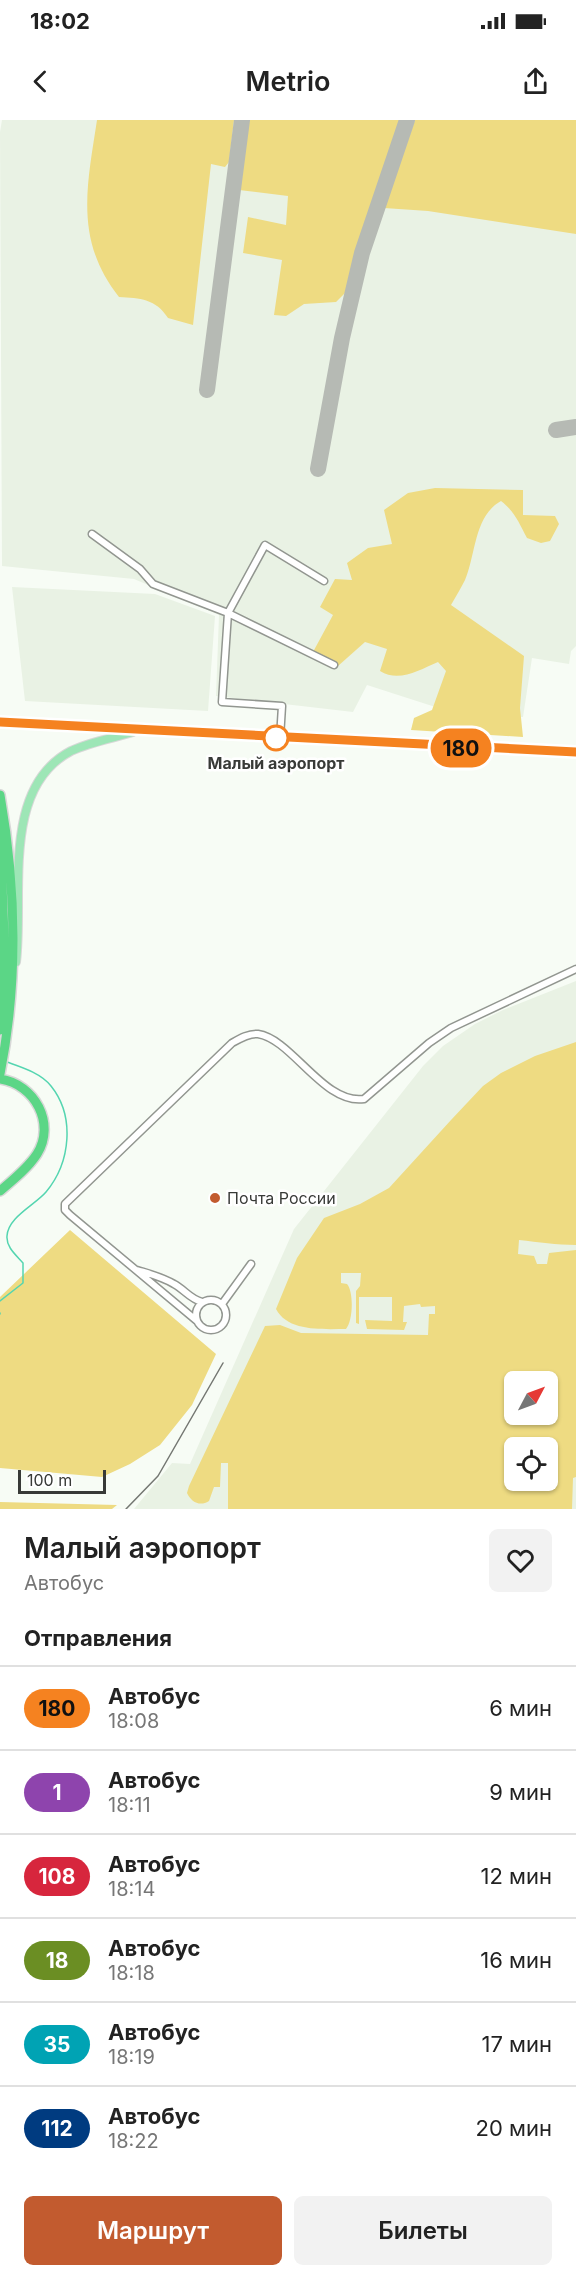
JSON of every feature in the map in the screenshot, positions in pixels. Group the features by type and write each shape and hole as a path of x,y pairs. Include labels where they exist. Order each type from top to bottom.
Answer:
{"highway":[{"path":"0,795 9,861 7,1003 0,1074"},
{"path":"0,827 7,1003"},
{"path":"0,974 7,1003"},
{"path":"0,1079 12,1082 31,1095 43,1119 44,1133 36,1155 0,1191"}],"main road":[{"path":"0,722 576,752"},
{"path":"7,1003 17,949 21,825 30,795 48,770 71,752 140,730"}],"street":[{"path":"92,534 140,569 153,584 228,612 334,665"},
{"path":"280,738 282,706 222,702 228,612 265,545 324,581"},
{"path":"222,1304 226,1318 218,1329 204,1328 70,1215 65,1210 65,1204 232,1043 249,1035 267,1038 337,1094 346,1099 364,1099 429,1043 451,1028 576,969"},
{"path":"222,1304 251,1264"},
{"path":"133,1269 159,1276 177,1285 193,1300 202,1302 212,1300 222,1304"},
{"path":"197,1321 196,1311 202,1302"}],"shaded area":[{"name":"Малый аэропорт","path":"2,120 576,120 576,646 571,651 569,664 532,658 523,717 457,714 367,685 353,712 216,696 219,615 134,579 2,566 0,132"},
{"path":"97,120 234,120 229,162 225,167 211,164 193,325 168,318 153,303 119,297 95,255 87,212 90,167"},
{"path":"247,120 401,120 349,289 336,302 304,304 286,316 274,315 282,260 243,253 248,217 286,225 288,196 239,190"},
{"path":"415,120 576,120 576,234 428,211 384,208"},
{"path":"435,488 523,490 523,515 555,516 559,524 550,541 541,543 527,538 513,514 501,501 492,508 481,526 469,570 451,605 524,656 520,708 523,737 411,730 414,718 432,710 446,671 438,662 416,672 394,676 380,671 387,649 365,642 338,666 313,652 333,615 320,607 335,579 352,580 347,563 368,548 392,544 384,510 408,493"},
{"path":"12,587 155,594 215,616 208,711 25,701"},
{"path":"576,981 576,1509 134,1509 172,1463 190,1464 294,1229 423,1066 443,1046 475,1024 503,1010"},
{"path":"576,1042 576,1245 519,1240 518,1254 534,1256 537,1264 547,1264 549,1253 576,1250 576,1477 573,1478 572,1509 228,1509 228,1463 221,1463 220,1487 214,1487 209,1501 202,1504 193,1501 187,1493 189,1486 265,1326 280,1325 301,1333 428,1335 429,1314 435,1314 435,1306 421,1307 420,1304 404,1306 403,1322 407,1322 404,1330 367,1329 365,1320 392,1321 392,1297 359,1297 359,1324 356,1323 356,1291 360,1286 361,1273 341,1273 341,1283 347,1284 352,1300 350,1320 346,1329 307,1328 289,1322 276,1309 297,1258 324,1218 360,1204 389,1188 483,1086 501,1073 535,1056"},
{"path":"70,1230 216,1354 192,1405 160,1445 130,1464 102,1477 0,1468 0,1297"},
{"path":"0,1502 117,1505 112,1509 0,1509"}],"waterway":[{"path":"0,1301 23,1283 23,1263 8,1244 9,1229 17,1217 41,1197 54,1180 61,1167 67,1139 64,1111 51,1086 36,1074 7,1062"}],"taxiway":[{"path":"207,390 242,120"},
{"path":"318,469 342,338 362,253 407,120"},
{"path":"556,430 576,427"}],"railway":[{"path":"126,1509 158,1476 223,1363"}],"bus line":[{"name":"180","path":"0,722 511,751 576,752"}],"place":[{"name":"Малый аэропорт","path":"276,738"},
{"name":"Почта России","path":"215,1198"}]}
